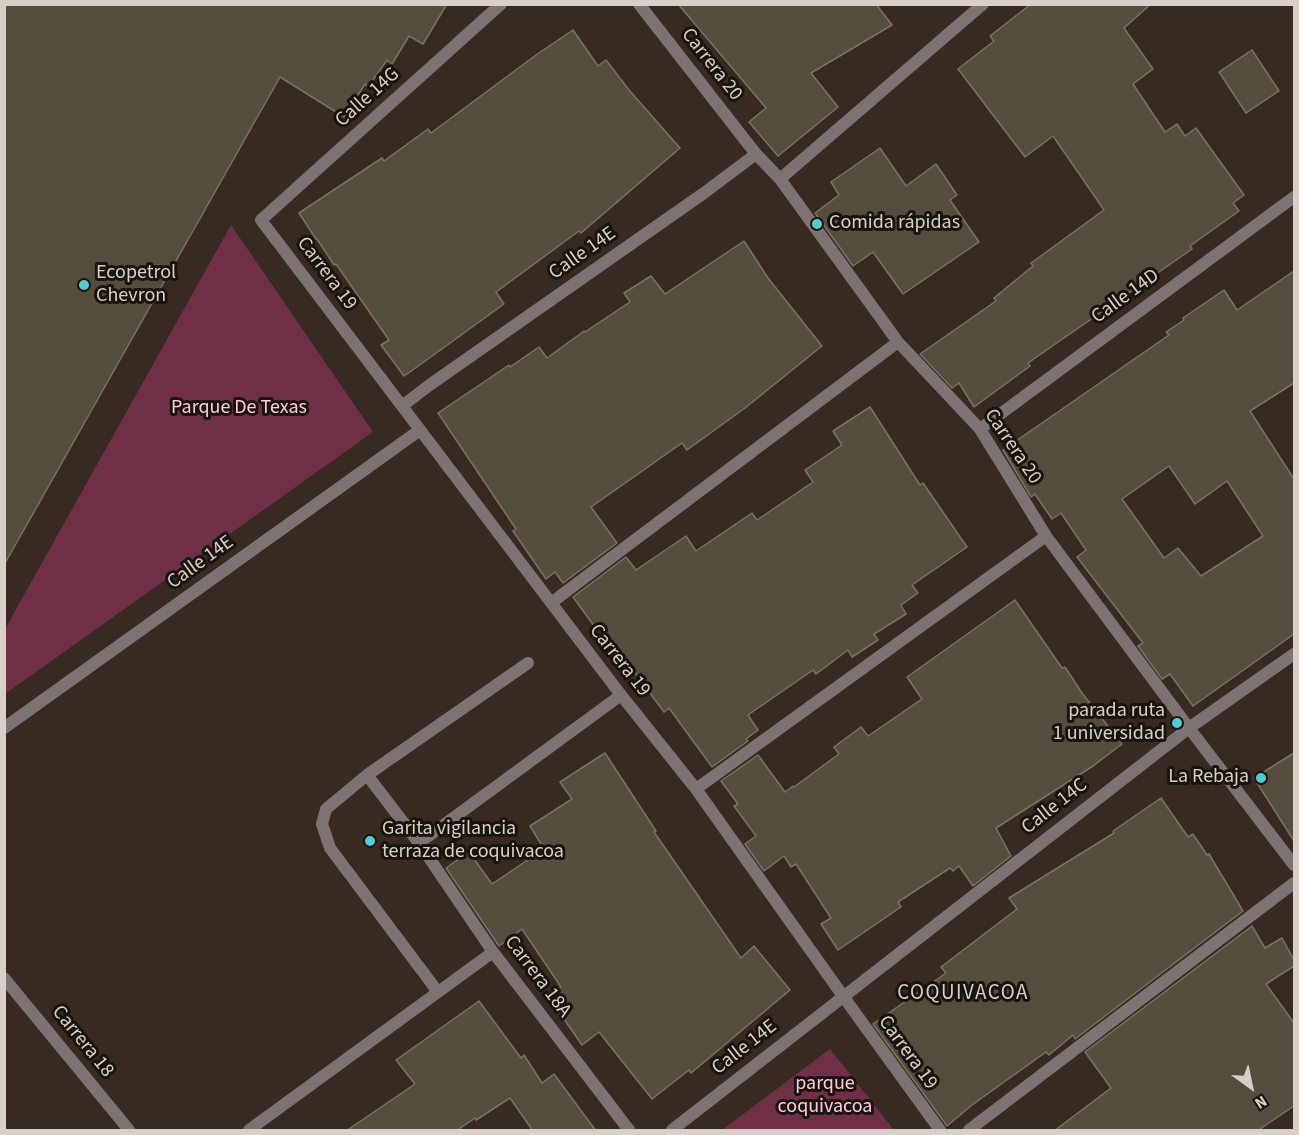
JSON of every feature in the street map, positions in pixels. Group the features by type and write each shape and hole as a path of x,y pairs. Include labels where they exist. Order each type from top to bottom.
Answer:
{"street":[{"name":"Calle 14G","path":"261,220 501,4"},
{"name":"Carrera 20","path":"639,4 756,154 780,179 898,342 980,429 1046,536 1294,865"},
{"path":"780,179 983,4"},
{"name":"Calle 14E","path":"402,406 756,154"},
{"name":"Calle 14D","path":"980,429 1294,197"},
{"name":"Carrera 19","path":"261,220 621,695 696,789 940,1131"},
{"path":"551,603 898,342"},
{"name":"Calle 14E","path":"4,728 420,430"},
{"path":"696,789 1046,536"},
{"name":"Calle 14C","path":"843,996 1189,728 1294,654"},
{"path":"438,992 330,848 322,824 326,809 367,775 528,663"},
{"path":"419,843 621,695"},
{"name":"Carrera 18A","path":"367,775 419,843 493,952 629,1131"},
{"path":"969,1131 1294,883"},
{"path":"249,1131 493,952"},
{"name":"Carrera 18","path":"4,978 129,1131"},
{"name":"Calle 14E","path":"672,1131 843,996"}],"green space":[{"name":"Parque De Texas","path":"231,225 373,432 5,694 5,629"},
{"name":"parque coquivacoa","path":"830,1049 894,1130 722,1130"}],"building":[{"name":"Ecopetrol Chevron","path":"4,4 447,4 423,44 409,36 392,64 387,60 368,87 365,84 344,117 280,77 4,565"},
{"path":"678,4 876,4 892,25 811,73 838,107 778,156 749,122 766,108"},
{"path":"1031,4 1151,4 1124,28 1153,69 1133,84 1165,132 1177,124 1185,136 1196,128 1244,195 1233,203 1239,211 1190,246 1192,249 1028,363 1030,366 974,407 959,383 952,388 920,354 996,301 994,298 1033,266 1031,263 1104,210 1053,136 1025,157 958,69 994,41 990,36"},
{"path":"573,30 598,66 606,60 680,148 581,233 579,231 496,292 504,304 404,376 381,345 389,340 299,213 382,158 384,161 428,129 431,133"},
{"path":"1252,50 1279,91 1246,113 1219,72"},
{"path":"880,148 906,186 936,164 957,195 950,200 979,242 903,294 873,252 853,266 815,213 839,195 831,182"},
{"path":"744,241 768,278 822,346 745,408 687,450 682,443 591,507 617,543 563,583 555,572 546,579 513,531 516,529 438,413 539,347 547,358 630,302 624,293 651,276 665,294"},
{"path":"1294,271 1294,383 1250,411 1294,479 1294,634 1193,706 1170,674 1162,679 1138,646 1143,643 1077,557 1086,550 1061,513 1052,519 1035,494 1031,497 1003,450 1169,335 1166,332 1184,320 1183,318 1224,290 1237,310","holes":["1169,466 1195,504 1227,481 1263,536 1201,576 1178,548 1164,558 1122,499"]},
{"path":"870,407 920,485 923,483 967,547 912,585 918,593 901,605 906,614 874,634 878,640 852,657 848,650 816,674 813,670 748,715 758,730 746,739 748,741 712,767 669,708 664,712 601,627 597,630 573,597 626,557 636,570 686,536 696,551 752,513 757,520 813,482 805,470 842,445 833,431"},
{"path":"1015,600 1062,668 1065,667 1082,693 1122,744 1093,766 996,828 1011,856 973,886 959,866 953,871 950,868 898,902 901,907 838,950 821,924 831,918 796,864 791,867 784,856 764,871 745,844 756,836 734,806 738,804 721,781 758,755 785,792 794,787 839,754 834,747 861,727 868,736 922,699 907,677"},
{"path":"605,753 656,831 654,832 741,958 754,946 790,990 691,1073 689,1070 652,1099 599,1032 582,1045 548,996 561,987 522,929 499,946 446,868 469,852 492,884 544,849 530,826 572,799 560,782"},
{"path":"1294,753 1294,841 1254,778"},
{"path":"1161,798 1188,837 1193,834 1207,855 1209,854 1243,911 1075,1039 1073,1035 1049,1055 1046,1052 972,1105 947,1126 873,1024 946,973 941,967 1017,909 1009,898 1114,833 1113,831"},
{"path":"1252,926 1265,948 1282,938 1294,960 1294,966 1266,984 1294,1023 1294,1106 1257,1131 1054,1131 1111,1088 1085,1052"},
{"path":"479,1001 521,1058 524,1055 542,1083 554,1074 596,1131 533,1131 510,1098 456,1131 346,1131 415,1084 396,1060"}],"place":[{"name":"Comida rápidas","path":"817,224"},
{"name":"Ecopetrol Chevron","path":"84,285"},
{"name":"parada ruta 1 universidad","path":"1177,723"},
{"name":"La Rebaja","path":"1261,778"},
{"name":"Garita vigilancia terraza de coquivacoa","path":"370,841"}],"district":[{"name":"COQUIVACOA","path":"963,994"}]}
